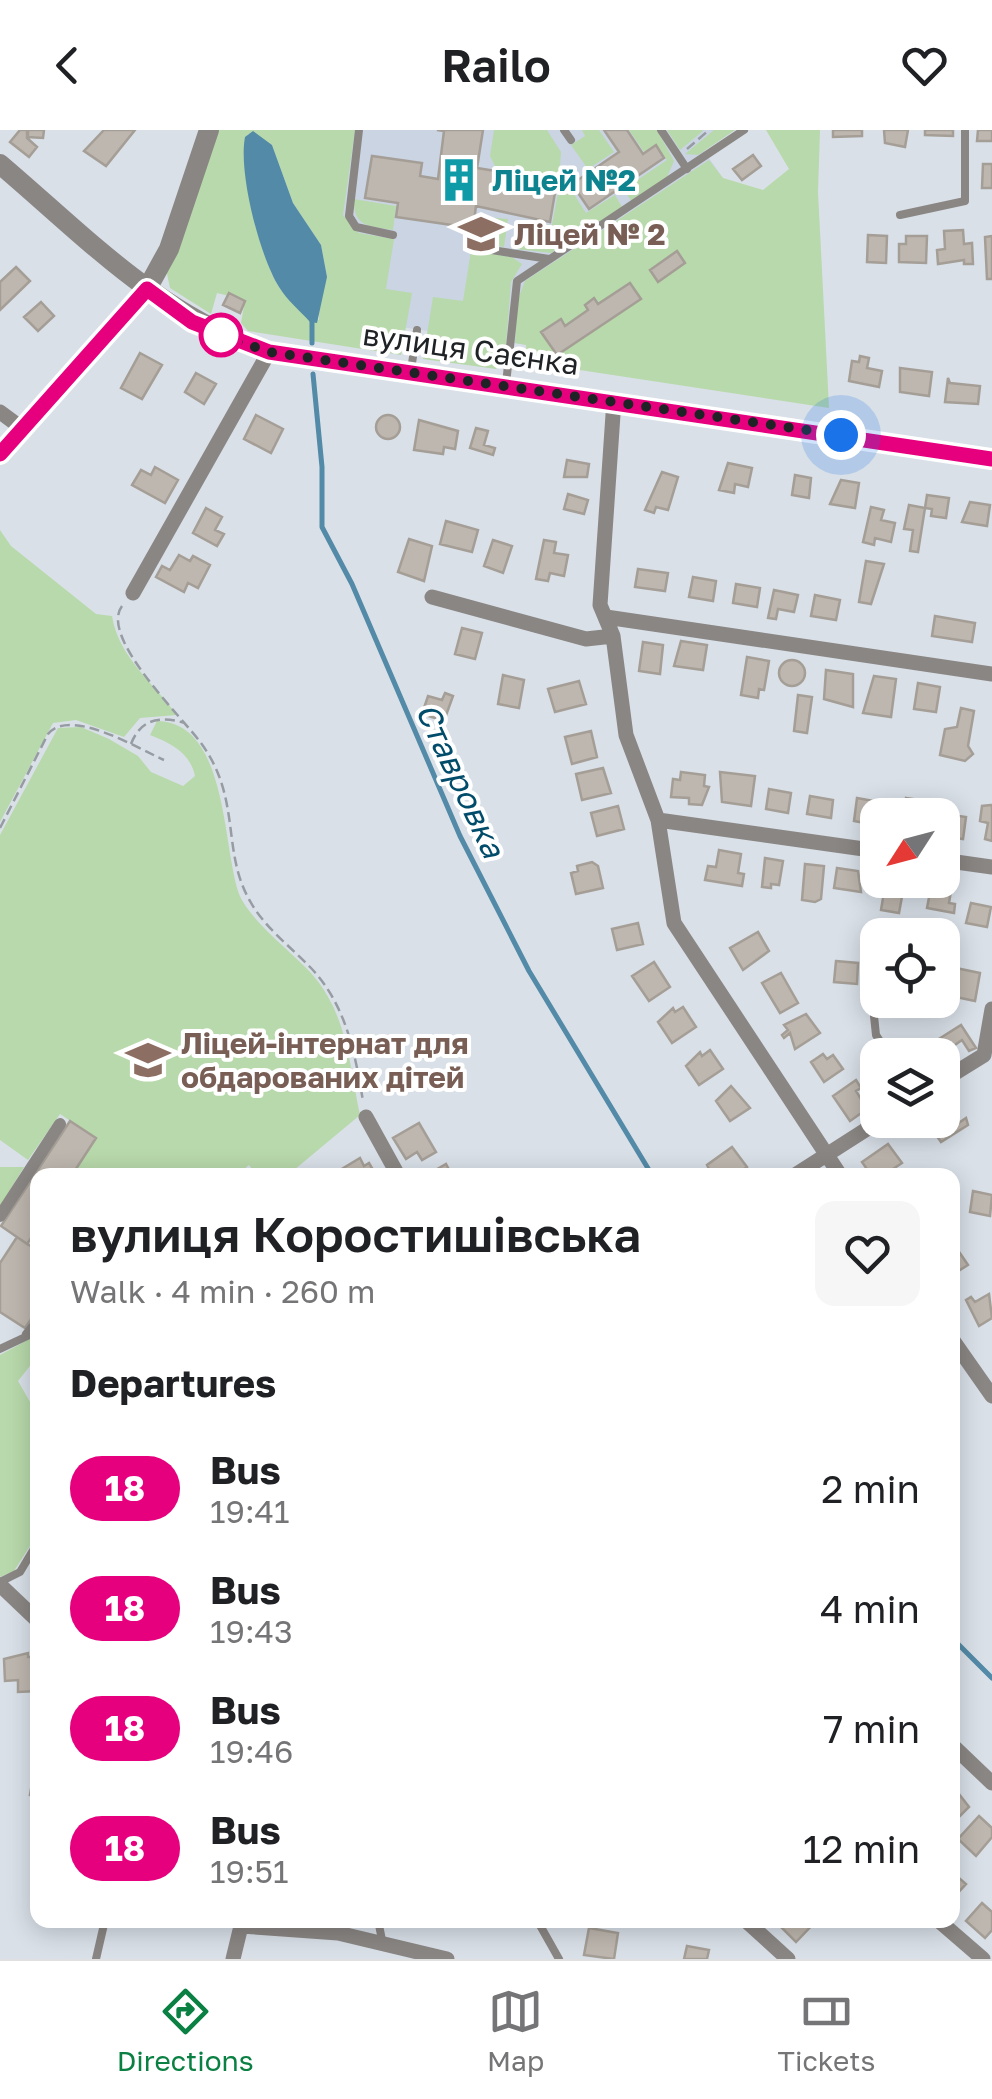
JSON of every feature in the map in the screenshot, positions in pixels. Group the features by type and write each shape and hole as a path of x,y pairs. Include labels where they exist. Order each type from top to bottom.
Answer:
{"street":[{"path":"0,454 147,289 168,248 210,130"},
{"name":"вулиця Саєнка","path":"0,164 147,289 192,322 269,352 506,384 992,459"},
{"path":"133,593 269,352"},
{"path":"614,400 600,605 613,636 626,735 658,820 669,906 681,939 835,1168"},
{"path":"0,412 23,428"},
{"path":"432,597 586,639 613,636"},
{"path":"606,618 992,674"},
{"path":"658,820 860,848"},
{"path":"960,863 992,867"},
{"path":"960,1071 988,1055 992,1009"},
{"path":"366,1117 394,1168"},
{"path":"31,1168 60,1124"},
{"path":"806,1168 860,1134"},
{"path":"0,1216 30,1170"},
{"path":"960,1350 992,1396"},
{"path":"0,1583 30,1613"},
{"path":"960,1752 992,1782"},
{"path":"233,1959 238,1928"},
{"path":"291,1928 382,1940 446,1959"},
{"path":"755,1928 788,1959"},
{"path":"947,1928 983,1959"}],"lane":[{"path":"359,130 348,216 356,228 393,236"},
{"path":"564,130 571,140"},
{"path":"661,130 686,169"},
{"path":"506,384 515,285 744,130"},
{"path":"900,214 965,201 965,130"},
{"path":"472,247 550,260"},
{"path":"411,370 417,330"},
{"path":"26,1334 30,1329"},
{"path":"0,1349 30,1333"},
{"path":"0,1583 20,1572 30,1555"},
{"path":"96,1959 103,1928"},
{"path":"380,1928 382,1940"},
{"path":"541,1928 559,1959"}],"path":[{"path":"678,156 709,130"},
{"path":"133,593 118,610 118,634 213,759 230,804 244,892 254,910 315,972 345,1020 366,1117"},
{"path":"130,745 139,728 153,719 186,723"},
{"path":"0,828 54,727 76,724 164,760"}],"shaded area":[{"name":"Ліцей № 2","path":"275,130 735,130 704,151 723,178 528,345 337,318"}],"green space":[{"path":"213,130 355,130 343,215 359,233 394,239 386,289 412,293 401,355 248,331 241,323 245,300 217,293 211,314 170,288 166,269","holes":["248,134 272,145 293,203 321,245 327,277 318,306 319,320 282,291 259,238 245,167"]},
{"path":"494,130 547,130 561,152 559,178 495,166 490,156"},
{"path":"582,130 599,130 614,152 588,169 571,145 585,136"},
{"path":"629,130 657,130 674,161 667,177 631,201 624,189 667,160 656,144 644,152"},
{"path":"667,130 702,130 703,131 680,150"},
{"path":"714,130 735,130 698,155 685,154"},
{"path":"766,130 820,130 818,192 829,408 527,362 526,345 515,343 518,299 525,281 709,160 723,178 763,190 789,169"},
{"path":"566,182 586,213 615,195 622,207 551,253 516,249 520,222 552,225 559,187"},
{"path":"354,199 396,206 393,230 364,224 356,215"},
{"path":"486,217 508,219 504,247 481,244"},
{"path":"471,251 512,257 522,264 511,282 505,357 496,369 423,359 433,297 463,301"},
{"path":"0,530 11,546 96,614 112,616 129,657 177,715 140,718 124,737 76,720 53,723 0,822"},
{"name":"Ліцей-інтернат для обдарованих дітей","path":"157,721 180,727 197,742 210,764 218,790 244,904 311,973 340,1023 360,1115 296,1168 77,1168 96,1138 60,1114 28,1160 0,1140 0,835 58,728 81,727 109,739 138,756 151,772 183,786 195,776 189,761 178,750 150,735"},
{"path":"0,1167 24,1167 0,1206"},
{"path":"30,1339 30,1366 18,1381 30,1402 30,1546 14,1571 0,1577 0,1355"}],"water":[{"path":"253,131 272,145 293,203 321,245 327,277 317,323 310,322 279,287 265,256 252,214 245,171 245,137"}],"building":[{"path":"20,130 27,130 27,138 37,147 29,157 10,142"},
{"path":"28,130 44,130 43,138 28,137"},
{"path":"104,130 135,130 106,166 84,151"},
{"name":"Ліцей №2","path":"437,130 483,130 477,168 557,181 550,222 476,206 473,228 396,217 398,203 365,198 372,156 422,163 420,176 438,179 444,131"},
{"path":"604,130 627,130 643,154 656,145 664,158 589,209 572,184 619,152"},
{"path":"833,130 862,130 862,136 833,137"},
{"path":"884,130 908,130 905,147 885,143"},
{"path":"925,130 953,130 953,136 925,135"},
{"path":"978,130 992,130 992,141 977,141"},
{"path":"753,155 761,166 742,180 733,169"},
{"path":"983,164 992,164 992,188 982,188"},
{"path":"963,230 964,244 972,243 973,264 964,264 964,260 938,264 937,250 945,249 944,231"},
{"path":"868,235 887,236 886,263 867,262"},
{"path":"906,236 927,236 926,263 899,262 899,244 906,244"},
{"path":"992,236 992,279 987,279 985,237"},
{"path":"677,251 685,263 658,282 650,270"},
{"path":"16,267 30,281 0,310 0,282"},
{"path":"630,283 641,299 557,355 541,332 561,319 565,326 588,310 585,305 594,298 598,304"},
{"path":"229,293 245,301 240,313 223,305"},
{"path":"41,302 54,316 38,331 24,317"},
{"path":"140,353 162,365 142,399 121,388"},
{"path":"860,356 869,358 867,368 882,371 879,387 849,381 852,361 859,362"},
{"path":"900,368 932,372 929,396 900,392"},
{"path":"196,373 216,384 204,404 185,392"},
{"path":"948,378 950,383 980,386 978,404 945,402"},
{"path":"256,415 283,429 271,453 244,439"},
{"path":"388,415 400,427 388,439 376,427"},
{"path":"419,420 458,431 455,449 444,447 443,454 414,450"},
{"path":"476,428 488,431 484,445 495,448 493,455 470,448"},
{"path":"567,460 589,464 587,477 564,477"},
{"path":"728,463 752,468 748,487 735,484 734,493 719,490"},
{"path":"155,467 178,480 165,503 132,485 141,470 151,475"},
{"path":"662,472 678,477 668,510 656,507 654,513 645,510"},
{"path":"795,475 811,478 809,498 792,495"},
{"path":"841,480 859,483 855,508 830,504"},
{"path":"568,494 588,500 584,514 564,509"},
{"path":"927,495 949,498 946,518 931,516 932,509 925,508"},
{"path":"970,502 990,505 987,526 962,522"},
{"path":"909,505 925,508 918,552 910,551 913,530 904,529"},
{"path":"871,507 884,510 881,520 895,523 891,542 875,538 874,545 863,542"},
{"path":"206,508 222,517 215,530 224,534 217,546 193,533"},
{"path":"446,521 478,530 472,552 440,544"},
{"path":"409,539 432,546 424,581 398,572"},
{"path":"493,540 512,546 503,573 484,566"},
{"path":"544,540 556,542 554,553 568,555 564,576 550,573 548,581 536,579"},
{"path":"179,555 190,561 193,556 210,565 198,588 188,583 184,592 156,577 162,566 170,570"},
{"path":"866,561 884,564 871,604 859,602"},
{"path":"638,569 668,573 665,591 635,587"},
{"path":"693,577 716,581 713,601 689,597"},
{"path":"736,584 760,588 757,607 733,603"},
{"path":"774,590 798,595 794,612 778,609 776,619 768,618"},
{"path":"815,595 840,600 836,620 811,616"},
{"path":"935,616 975,623 972,642 932,636"},
{"path":"462,628 482,633 475,659 455,654"},
{"path":"681,641 707,645 703,670 674,666"},
{"path":"643,642 663,645 660,674 639,671"},
{"path":"747,657 769,661 764,690 759,689 758,698 741,695"},
{"path":"792,660 801,664 805,673 801,682 792,686 783,682 779,673 783,664"},
{"path":"826,670 853,674 853,707 824,699"},
{"path":"503,675 524,680 519,708 498,704"},
{"path":"874,676 896,679 891,717 863,713"},
{"path":"579,681 586,704 555,712 548,689"},
{"path":"918,683 940,687 936,712 914,709"},
{"path":"445,693 453,696 444,721 422,714 428,696 442,700"},
{"path":"798,695 812,697 807,733 794,731"},
{"path":"961,708 974,711 968,746 973,754 965,761 940,755 945,729 957,727"},
{"path":"591,731 597,757 572,764 565,737"},
{"path":"603,768 611,793 582,800 576,774"},
{"path":"681,772 705,775 704,786 709,787 702,805 689,804 689,798 671,797 673,779 680,780"},
{"path":"720,772 755,776 751,806 722,802"},
{"path":"769,789 791,793 788,813 766,809"},
{"path":"810,796 833,800 831,818 807,814"},
{"path":"857,798 860,799 860,822 854,821"},
{"path":"992,805 992,841 985,839 988,823 980,821 982,806"},
{"path":"618,806 624,829 597,836 591,813"},
{"path":"960,816 966,817 963,839 960,839"},
{"path":"719,850 741,854 738,873 744,874 742,886 705,880 708,866 716,867"},
{"path":"765,858 783,861 779,885 771,884 771,888 762,887"},
{"path":"592,862 598,866 603,888 576,894 571,873 578,871 577,866"},
{"path":"805,864 824,866 821,899 815,902 802,900"},
{"path":"837,868 858,871 860,892 834,888"},
{"path":"883,898 902,898 899,913 881,910"},
{"path":"929,898 950,898 949,903 955,904 954,913 927,908"},
{"path":"971,903 991,907 987,927 966,923"},
{"path":"638,923 643,944 617,950 612,929"},
{"path":"758,932 769,951 743,970 730,948"},
{"path":"836,961 858,963 857,984 834,982"},
{"path":"654,962 670,987 649,1001 632,976"},
{"path":"960,969 980,973 975,1001 960,998"},
{"path":"781,973 798,1003 780,1013 762,983"},
{"path":"683,1007 696,1027 672,1043 658,1022 673,1008 675,1012"},
{"path":"806,1014 820,1033 795,1049 790,1033 784,1038 782,1035 788,1030 784,1025"},
{"path":"961,1025 976,1048 969,1051 960,1038 940,1038"},
{"path":"710,1050 723,1069 699,1085 686,1066 700,1052 702,1056"},
{"path":"823,1054 827,1059 833,1055 843,1069 824,1082 811,1062"},
{"path":"856,1080 860,1086 856,1091 860,1114 850,1121 833,1096"},
{"path":"731,1086 750,1108 730,1121 716,1101"},
{"path":"70,1121 96,1138 77,1168 39,1168"},
{"path":"419,1123 436,1152 422,1160 417,1152 406,1159 393,1138"},
{"path":"888,1144 902,1163 894,1168 866,1168 862,1162"},
{"path":"732,1147 747,1167 708,1168 707,1165"},
{"path":"360,1158 364,1166 369,1163 372,1168 343,1168"},
{"path":"30,1182 30,1240 27,1244 1,1226"},
{"path":"973,1191 992,1195 990,1216 970,1212"},
{"path":"17,1237 30,1246 30,1321 25,1328 0,1312 0,1263"},
{"path":"960,1253 968,1265 960,1270"},
{"path":"989,1294 992,1318 979,1326 966,1300 971,1297 975,1302"},
{"path":"28,1653 30,1691 18,1692 18,1680 5,1681 4,1659"},
{"path":"960,1795 969,1807 960,1816"},
{"path":"979,1816 992,1828 992,1837 976,1856 960,1837"},
{"path":"982,1903 992,1912 992,1930 985,1938 966,1921"},
{"path":"589,1928 618,1933 614,1959 584,1955"},
{"path":"782,1928 809,1928 796,1942"},
{"path":"687,1946 709,1950 707,1959 684,1959"}],"waterway":[{"name":"Ставровка","path":"312,319 312,343"},
{"name":"Ставровка","path":"313,374 322,467 322,527 352,584 460,836 529,971 648,1168"},
{"name":"Ставровка","path":"960,1646 992,1678"}],"bus line":[{"name":"18","path":"0,454 147,289 192,322 269,352 992,459"}],"place":[{"name":"Ліцей №2","path":"459,180"},
{"name":"Ліцей № 2","path":"481,234"},
{"name":"Ліцей-інтернат для обдарованих дітей","path":"148,1060"}],"route":[{"path":"221,335 218,334 269,352 841,435"}]}
